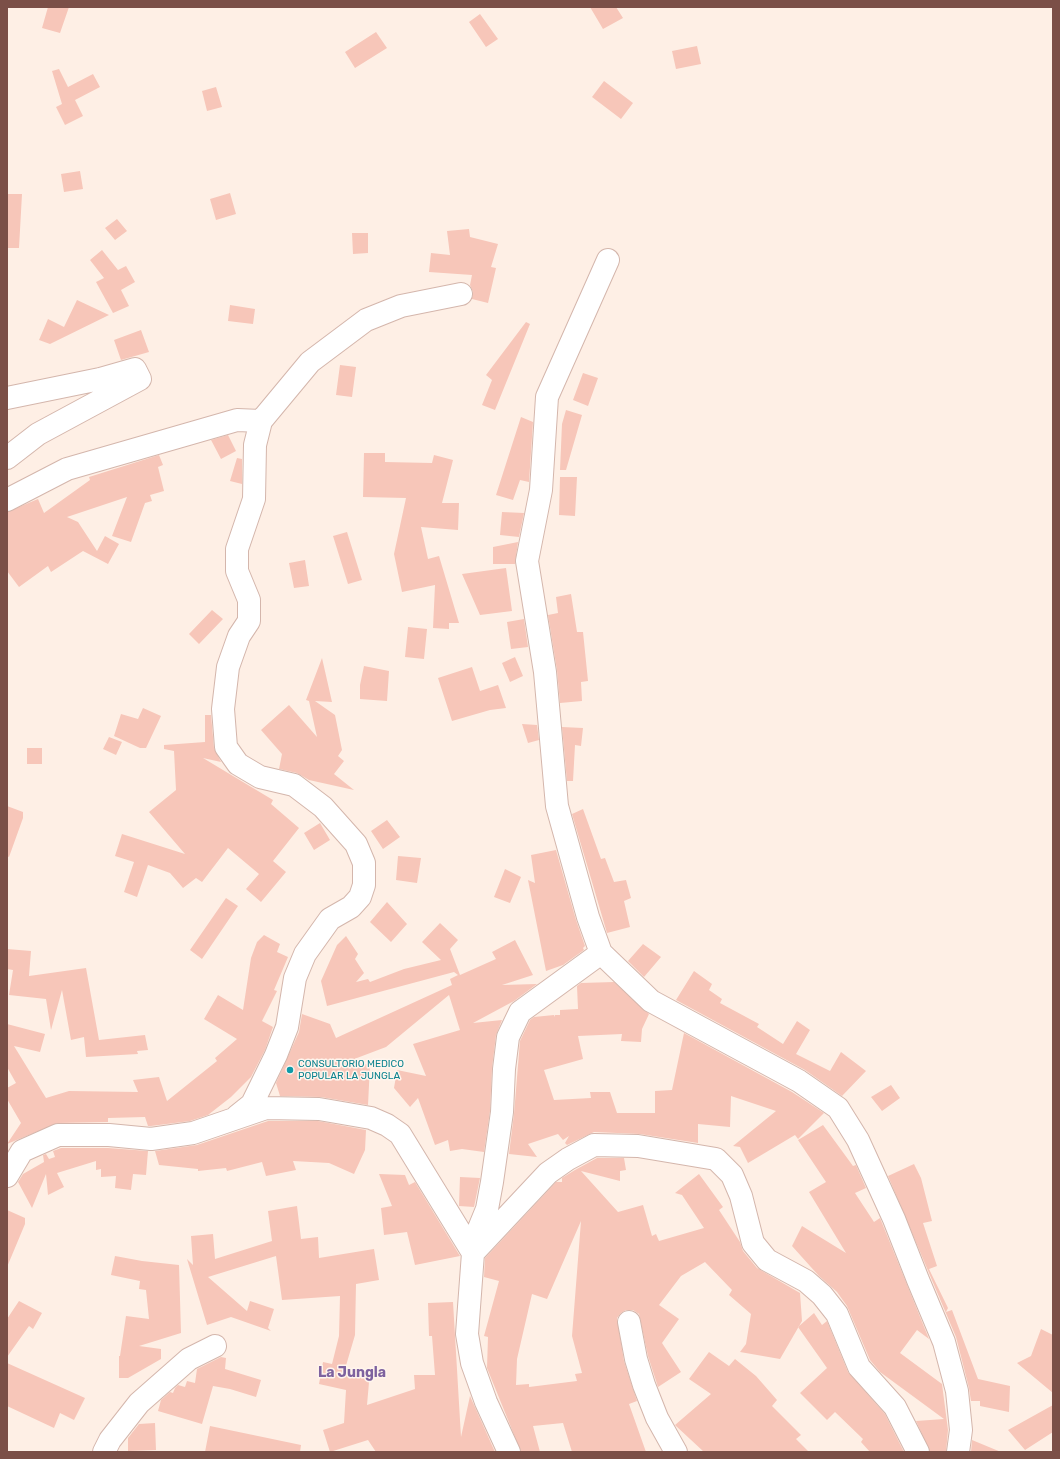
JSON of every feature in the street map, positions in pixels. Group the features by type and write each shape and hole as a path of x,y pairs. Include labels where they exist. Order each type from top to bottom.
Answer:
{"street":[{"path":"608,260 547,397 541,490 527,561 545,672 557,806 588,917 601,953 651,1001 799,1081 838,1108 858,1140 894,1219 944,1342 957,1391 962,1430 958,1452"},
{"path":"237,1116 252,1104 276,1055 287,1027 295,978 305,954 330,920 351,907 360,897 364,885 364,863 356,844 322,807 294,785 260,777 238,764 226,747 223,709 228,667 239,636 249,621 249,600 237,571 237,549 254,499 255,445 262,421 310,362 366,320 401,306 461,294"},
{"path":"7,398 135,369 140,379 38,434 7,458"},
{"path":"7,500 67,469 237,420 262,421"},
{"path":"509,1452 486,1402 472,1363 467,1334 473,1253 478,1231 487,1209 492,1182 502,1112 504,1069 508,1037 520,1012 601,953"},
{"path":"7,1176 22,1151 58,1135 109,1135 151,1139 193,1133 237,1116 266,1108 319,1108 370,1118 387,1125 400,1134 473,1253"},
{"path":"473,1253 548,1173 568,1159 594,1145 638,1146 716,1159 732,1175 741,1196 753,1243 767,1260 806,1281 822,1295 837,1314 859,1367 895,1407 918,1452"},
{"path":"629,1322 636,1360 644,1385 658,1418 676,1448"},
{"path":"104,1452 110,1440 139,1403 190,1359 215,1346"}],"building":[{"path":"48,7 69,7 60,33 42,28"},
{"path":"590,7 616,7 623,18 603,29"},
{"path":"480,14 498,39 486,47 469,22"},
{"path":"376,32 387,48 355,68 345,52"},
{"path":"697,46 701,64 676,69 672,51"},
{"path":"59,69 68,87 93,74 100,87 75,100 83,116 65,125 56,107 62,104 52,71"},
{"path":"604,81 633,103 621,119 592,97"},
{"path":"216,87 222,107 207,111 202,91"},
{"path":"80,171 83,189 64,192 61,174"},
{"path":"230,193 236,214 216,220 210,199"},
{"path":"7,194 22,194 19,248 7,248"},
{"path":"117,219 127,231 115,240 105,228"},
{"path":"469,229 470,237 498,244 491,267 496,268 488,303 472,299 473,292 470,285 472,275 429,272 431,253 450,255 447,231"},
{"path":"352,233 368,233 368,253 353,254"},
{"path":"102,250 118,270 126,266 135,282 121,290 129,306 113,313 96,282 104,278 90,260"},
{"path":"77,300 109,315 50,344 39,340 48,319 64,327"},
{"path":"230,305 255,309 253,324 228,321"},
{"path":"526,322 530,324 495,410 482,405 492,380 486,375"},
{"path":"141,330 149,352 121,360 114,340"},
{"path":"340,365 356,367 352,397 336,395"},
{"path":"583,373 598,378 588,406 573,400"},
{"path":"566,410 582,415 566,470 560,470 562,424"},
{"path":"521,417 533,422 529,482 520,480 513,500 496,495"},
{"path":"228,435 236,451 221,459 211,440"},
{"path":"364,453 385,453 385,462 432,463 434,455 453,460 442,503 459,503 458,530 421,527 428,559 439,556 459,623 449,623 449,629 433,628 435,585 402,592 394,554 406,498 363,497"},
{"path":"159,455 163,465 158,467 164,491 150,495 152,501 145,503 131,542 112,536 127,497 67,517 78,522 97,551 105,536 119,544 108,564 83,551 51,572 48,566 19,587 7,571 7,512 38,499 44,513 90,480 89,477"},
{"path":"237,458 242,459 242,484 230,481"},
{"path":"560,477 577,477 575,516 559,515"},
{"path":"502,512 524,513 519,537 500,535"},
{"path":"347,532 362,580 348,584 333,536"},
{"path":"518,542 515,564 493,564 493,547"},
{"path":"305,560 309,586 294,588 289,563"},
{"path":"506,568 512,611 480,615 462,574"},
{"path":"571,594 577,632 583,632 588,681 581,682 582,701 560,703 557,670 548,615 558,613 556,597"},
{"path":"212,610 223,619 199,644 189,634"},
{"path":"524,619 528,647 511,649 507,622"},
{"path":"408,627 427,629 424,659 405,657"},
{"path":"515,657 523,676 510,682 502,663"},
{"path":"322,658 332,702 315,701 335,715 342,750 338,756 344,761 334,774 354,790 309,780 297,773 279,769 282,754 261,730 289,705 317,737 309,701 306,700"},
{"path":"364,666 389,671 387,701 360,699 360,685"},
{"path":"472,667 480,691 498,685 506,708 490,710 452,721 438,678"},
{"path":"143,708 161,716 146,748 140,748 114,736 121,714 138,719"},
{"path":"205,715 211,715 214,748 221,762 203,758 273,800 271,804 299,828 273,861 286,872 261,902 246,889 259,874 228,848 202,882 196,878 183,888 170,873 148,865 137,897 124,892 134,862 115,856 122,834 185,854 149,812 176,790 174,751 164,749 164,745 205,742"},
{"path":"522,724 537,725 539,740 528,743"},
{"path":"562,727 583,728 581,746 575,745 573,781 567,781"},
{"path":"109,737 122,742 116,755 103,749"},
{"path":"27,748 42,748 42,764 27,764"},
{"path":"7,806 23,812 23,818 9,857 7,856"},
{"path":"583,809 601,859 605,858 614,882 626,880 631,898 624,901 630,927 607,933 572,814"},
{"path":"387,820 400,837 383,849 371,831"},
{"path":"320,823 330,840 314,850 304,833"},
{"path":"556,850 585,946 583,948 584,950 563,965 546,971 528,880 535,883 531,855"},
{"path":"398,856 421,858 417,883 396,880"},
{"path":"505,869 521,877 510,903 494,897"},
{"path":"226,898 238,906 202,959 190,950"},
{"path":"387,902 407,924 391,942 370,922"},
{"path":"440,923 458,940 450,949 460,975 496,959 492,952 515,940 533,975 502,985 537,984 514,1001 473,1023 502,1020 496,1035 492,1068 490,1111 484,1152 462,1149 450,1151 448,1140 435,1145 418,1098 410,1107 394,1088 397,1070 426,1076 413,1044 460,1030 449,995 386,1047 349,1061 370,1065 368,1105 321,1097 280,1096 276,1083 299,1032 302,1014 330,1024 336,1038 452,985 450,979 458,975 454,972 327,1006 321,981 337,945 346,936 358,954 355,959 364,973 356,982 368,979 370,982 404,969 441,960 422,942"},
{"path":"264,935 280,944 277,952 288,957 274,990 277,991 262,1021 273,1027 265,1050 251,1077 231,1097 208,1115 190,1121 148,1126 145,1117 108,1118 108,1122 58,1123 7,1144 21,1123 7,1099 7,1088 16,1083 7,1067 7,1024 45,1034 40,1052 14,1046 46,1098 69,1091 138,1092 133,1080 159,1077 167,1101 217,1061 215,1058 237,1039 204,1019 218,995 243,1010 251,958 257,942"},
{"path":"643,944 661,957 644,977 628,961"},
{"path":"7,949 31,951 29,976 86,968 99,1040 145,1035 148,1050 137,1051 138,1054 86,1057 84,1037 71,1040 62,990 51,1030 46,999 9,995 13,970 7,969"},
{"path":"694,971 712,984 709,990 722,999 720,1003 759,1024 757,1027 783,1044 797,1021 810,1030 796,1054 830,1071 841,1052 866,1071 842,1096 805,1070 676,1000"},
{"path":"614,982 649,1014 642,1029 641,1042 621,1041 622,1034 578,1036 583,1059 544,1070 554,1100 591,1098 590,1092 610,1092 617,1113 655,1113 655,1091 672,1090 684,1033 792,1092 824,1113 798,1139 795,1135 748,1163 740,1147 733,1146 776,1111 731,1096 730,1127 698,1124 698,1143 640,1134 594,1132 567,1145 565,1143 569,1136 563,1140 558,1134 528,1144 537,1157 509,1154 520,1041 530,1020 534,1017 554,1015 555,1017 555,1015 560,1015 560,1010 578,1009 577,986 581,983"},
{"path":"891,1085 900,1098 882,1111 871,1097"},
{"path":"268,1121 318,1121 366,1130 365,1150 354,1174 329,1163 293,1161 296,1170 266,1176 262,1162 227,1171 226,1168 198,1171 198,1169 159,1165 155,1151 197,1145"},
{"path":"823,1125 853,1166 856,1165 866,1188 855,1193 874,1222 880,1218 929,1339 917,1330 900,1353 942,1384 948,1430 946,1452 930,1452 916,1421 944,1419 880,1372 870,1360 847,1306 837,1292 819,1276 792,1246 802,1226 846,1253 809,1192 826,1182 798,1140"},
{"path":"61,1148 108,1148 148,1151 146,1175 133,1174 131,1190 115,1188 116,1176 101,1177 101,1169 96,1170 96,1161 57,1173 64,1187 48,1195 46,1174 32,1208 18,1182 23,1174 44,1162 43,1155 46,1154 49,1159 55,1157 53,1151"},
{"path":"597,1158 624,1158 626,1170 620,1171 620,1181 581,1171 618,1212 643,1205 652,1236 656,1234 659,1241 704,1228 682,1195 675,1193 699,1174 723,1207 719,1210 740,1242 743,1251 757,1268 800,1293 802,1321 780,1359 740,1352 746,1344 751,1314 729,1295 732,1290 705,1262 681,1276 659,1305 679,1319 662,1343 681,1372 658,1387 648,1356 639,1314 633,1310 626,1310 621,1313 617,1318 624,1361 637,1401 629,1404 646,1452 572,1452 563,1423 533,1426 540,1452 521,1452 487,1368 488,1337 484,1336 499,1281 484,1277 485,1258 556,1182 562,1182 562,1178","holes":["581,1221 572,1336 582,1373 575,1374 577,1381 529,1387 529,1384 516,1385 517,1359 532,1294 547,1299"]},
{"path":"914,1164 921,1178 932,1221 923,1223 937,1266 929,1269 948,1308 946,1312 952,1310 978,1379 1010,1386 1009,1412 980,1406 980,1401 971,1401 956,1337 888,1176"},
{"path":"379,1174 405,1175 409,1185 415,1182 460,1256 415,1265 407,1232 384,1235 381,1208 392,1206"},
{"path":"460,1177 480,1178 474,1207 459,1206"},
{"path":"297,1206 301,1239 318,1237 319,1258 374,1249 379,1280 356,1284 355,1335 345,1369 370,1371 367,1405 415,1389 414,1375 435,1375 432,1336 429,1336 428,1303 453,1302 461,1437 470,1396 495,1452 376,1452 368,1440 330,1452 323,1430 344,1423 346,1390 319,1384 323,1362 332,1364 339,1336 340,1296 282,1300 276,1256 208,1277 247,1311 250,1301 274,1309 268,1328 271,1331 231,1317 207,1325 187,1259 193,1265 191,1236 213,1234 215,1259 272,1241 268,1211"},
{"path":"7,1210 25,1218 25,1224 7,1267"},
{"path":"115,1256 179,1265 181,1333 139,1346 161,1349 161,1359 128,1378 119,1378 119,1356 126,1316 149,1319 146,1290 139,1289 140,1281 111,1275"},
{"path":"19,1301 42,1313 33,1329 29,1326 7,1357 7,1319"},
{"path":"814,1313 822,1325 827,1321 848,1372 885,1414 904,1452 870,1452 861,1442 863,1439 835,1412 827,1420 800,1393 827,1368 798,1327"},
{"path":"1041,1329 1053,1335 1053,1393 1017,1363 1031,1356"},
{"path":"709,1352 729,1366 735,1359 756,1376 777,1400 772,1406 801,1435 796,1439 809,1452 704,1452 675,1425 711,1394 689,1379"},
{"path":"221,1357 226,1358 225,1369 261,1380 256,1397 230,1389 213,1386 202,1424 158,1411 161,1400 170,1392 173,1393 178,1385 185,1387 187,1381 195,1383 197,1369"},
{"path":"7,1363 85,1398 74,1420 60,1413 54,1428 7,1406"},
{"path":"1053,1405 1053,1432 1025,1450 1008,1430"},
{"path":"155,1423 156,1450 128,1451 128,1438 139,1424"},
{"path":"210,1426 301,1445 300,1452 205,1452"},
{"path":"972,1440 1001,1452 971,1452"}],"place":[{"name":"CONSULTORIO MEDICO POPULAR LA JUNGLA","path":"290,1070"}],"district":[{"name":"La Jungla","path":"352,1373"}]}
